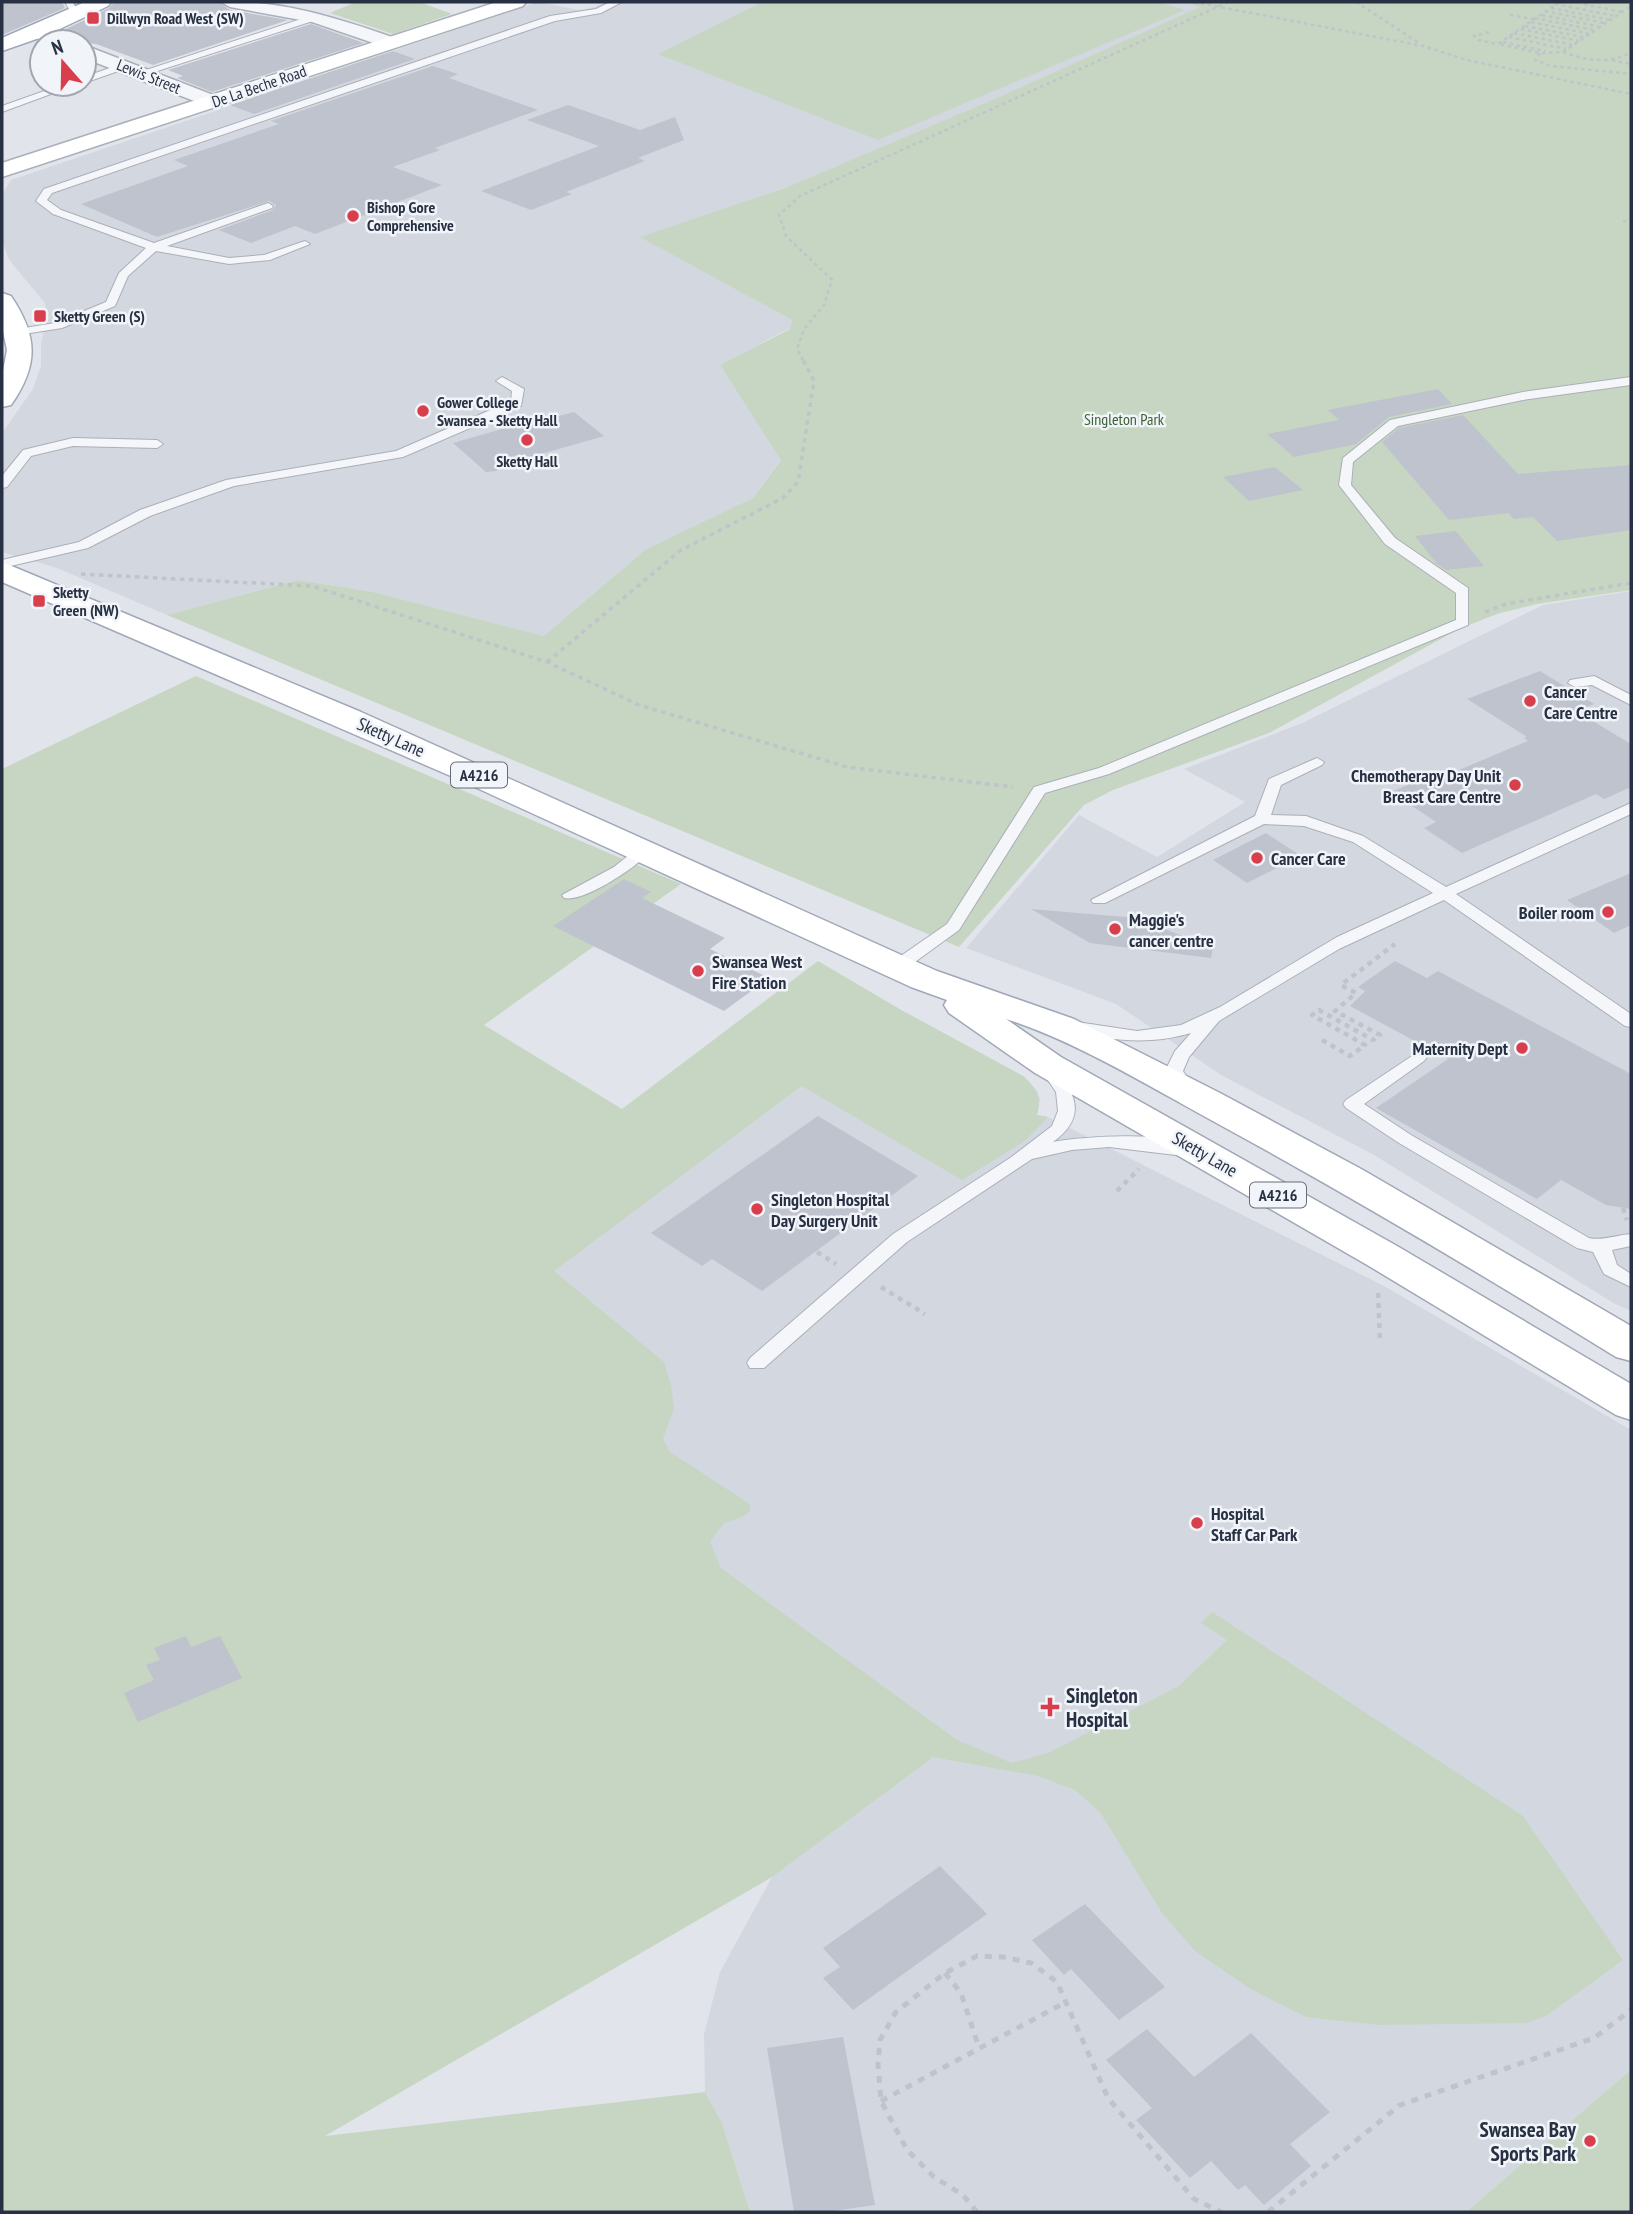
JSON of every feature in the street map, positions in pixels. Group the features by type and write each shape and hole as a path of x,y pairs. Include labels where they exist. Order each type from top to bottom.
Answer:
{"main road":[{"path":"45,28 73,8 101,2"},
{"name":"De La Beche Road","path":"2,170 516,2"},
{"path":"2,45 28,36"},
{"path":"2,301 14,342 16,373 2,399"},
{"name":"Sketty Lane","path":"11,565 645,849 913,974 1053,1023 1186,1090 1409,1212 1631,1346"},
{"name":"Sketty Lane","path":"913,974 1048,1065 1390,1260 1631,1404"}],"street":[{"path":"230,2 316,17 388,42"},
{"path":"316,17 338,2"},
{"name":"Lewis Street","path":"98,56 214,102"}],"lane":[{"path":"305,244 266,258 229,261 154,247 57,212 41,201 48,191 553,18 598,11 617,2"},
{"path":"98,77 133,70 316,17"},
{"path":"2,109 33,98"},
{"path":"14,342 111,304 123,275 154,247 268,206"},
{"path":"913,974 953,927 1039,790 1104,771 1463,622 1463,591 1390,541 1345,485 1347,461 1394,423 1523,396 1631,381"},
{"path":"2,564 11,565 83,545 145,513 231,483 399,454 517,403 518,389 502,382"},
{"path":"2,484 27,453 73,442 157,444"},
{"path":"1575,683 1594,680 1631,701"},
{"path":"1262,819 1274,782 1317,762"},
{"path":"1053,1023 1116,1034 1147,1036 1184,1031 1213,1020 1305,960 1443,892 1631,808"},
{"path":"1099,900 1262,819 1306,821 1358,839 1443,892 1631,1022"},
{"path":"570,895 620,870 645,849"},
{"path":"1186,1090 1174,1071 1176,1062 1213,1020"},
{"path":"1418,1057 1352,1104 1405,1139 1584,1244 1602,1247 1610,1242 1631,1240"},
{"path":"757,1363 900,1238 1016,1162 1059,1129 1067,1111 1065,1092 1048,1065"},
{"path":"1016,1162 1055,1146 1087,1141 1154,1144 1207,1155"},
{"path":"1602,1247 1604,1261 1611,1273 1631,1281"}],"path":[{"path":"1194,2 1423,46 1467,60 1631,94"},
{"path":"547,662 681,550 783,498 798,482 814,381 797,349 804,329 824,305 832,280 786,236 779,215 800,196 1228,2"},
{"path":"1356,2 1423,46"},
{"path":"1570,2 1624,11"},
{"path":"1500,43 1557,3 1616,16"},
{"path":"1550,8 1610,20"},
{"path":"1570,12 1576,8"},
{"path":"1563,52 1631,8"},
{"path":"1545,11 1605,23"},
{"path":"1589,16 1594,12"},
{"path":"1576,18 1580,14"},
{"path":"1510,15 1595,30"},
{"path":"1541,15 1601,27"},
{"path":"1559,18 1564,15"},
{"path":"1580,22 1584,19"},
{"path":"1533,20 1590,34"},
{"path":"1565,24 1570,20"},
{"path":"1550,26 1555,22"},
{"path":"1525,26 1584,37"},
{"path":"1569,29 1574,26"},
{"path":"1555,32 1560,28"},
{"path":"1520,29 1579,41"},
{"path":"1539,33 1544,29"},
{"path":"1489,32 1474,36 1478,40 1553,52"},
{"path":"1514,33 1573,45"},
{"path":"1559,37 1564,33"},
{"path":"1532,48 1549,35"},
{"path":"1508,37 1567,49"},
{"path":"1500,43 1540,53 1563,52 1578,58 1612,59 1627,56 1631,52"},
{"path":"1540,53 1535,60 1551,65 1631,72"},
{"path":"1612,59 1631,64"},
{"path":"1623,221 1631,223"},
{"path":"11,565 45,573 312,586 547,662 639,705 847,767 1039,790"},
{"path":"1506,604 1631,583"},
{"path":"1322,1040 1350,1056 1365,1045 1311,1015 1319,1010 1373,1040 1380,1035 1335,1011 1356,993 1341,985 1401,940"},
{"path":"1117,1191 1144,1163"},
{"path":"1378,1291 1380,1342"},
{"path":"977,2212 963,2195 934,2177 907,2150 881,2101 878,2064 880,2040 896,2012 945,1973 977,1956 1003,1957 1031,1963 1057,1982 1108,2098 1195,2199 1221,2212"},
{"path":"945,1973 961,1993 979,2048"},
{"path":"881,2101 1066,2002"},
{"path":"1268,2212 1400,2105 1594,2038 1631,2010"}],"shaded area":[{"path":"538,2 579,10 604,2 1185,2 1201,7 785,188 641,237 792,320 790,328 720,365 781,459 753,498 646,549 544,636 373,592 298,580 167,615 57,568 2,552 2,433 33,389 41,366 41,343 48,313 44,302 10,261 2,242 2,194 11,180"},
{"path":"1631,591 1631,1311 1615,1304 1374,1155 1221,1075 1116,1004 966,948 1079,815 1157,857 1245,802 1184,769 1302,723 1543,605"},
{"name":"Singleton Hospital","path":"903,1011 1023,1076 1037,1091 1040,1099 1037,1115 1048,1117 1384,1286 1631,1430 1631,2070 1466,2212 750,2212 722,2123 705,2092 704,2034 720,1972 772,1877 761,1858 366,1410"}],"green space":[{"path":"356,2 419,2 452,14 393,34 330,13"},
{"path":"762,2 1159,2 1185,10 878,140 658,54"},
{"name":"Singleton Park","path":"1185,2 1631,2 1631,590 1537,604 1497,614 1459,629 1269,733 1113,790 1084,805 959,947 167,615 298,580 373,592 544,636 646,549 753,498 781,460 720,365 790,329 792,320 640,237 785,188 1200,7"},
{"path":"196,676 681,884 484,1025 622,1109 818,961 1023,1076 1035,1089 1039,1103 1037,1115 1048,1117 1026,1140 962,1180 802,1086 554,1271 664,1362 674,1408 663,1439 670,1452 750,1504 750,1511 724,1523 710,1542 721,1568 957,1740 1012,1763 1048,1753 1179,1686 1227,1640 1201,1623 1212,1612 1523,1816 1623,1960 1546,2016 1526,2023 1379,2025 1306,2017 1249,1988 1195,1951 1162,1913 1100,1812 1075,1790 1038,1776 933,1757 772,1877 325,2136 705,2092 722,2123 750,2212 2,2212 2,769"},
{"name":"Swansea Bay Sports Park","path":"1631,2070 1631,2212 1466,2212"}],"building":[{"path":"2,2 62,2 65,8 2,35"},
{"path":"114,2 219,2 230,10 288,20 153,65 98,45 98,28 68,28 109,8"},
{"path":"311,24 364,43 212,92 177,78 183,76 168,70"},
{"path":"393,51 415,59 254,114 230,105"},
{"path":"433,66 458,74 449,78 538,110 435,148 440,150 393,167 442,185 315,234 295,226 251,243 219,230 273,210 276,205 269,201 157,237 81,204 188,166 174,160 279,124 271,121"},
{"path":"568,105 640,130 675,117 684,140 638,158 645,161 566,192 572,194 531,210 481,191 599,146 527,120"},
{"path":"1438,389 1452,404 1389,417 1356,444 1294,457 1267,434 1339,420 1328,410"},
{"name":"Sketty Hall","path":"574,412 604,436 486,472 453,443 509,427 515,418 524,415 544,420"},
{"path":"1463,415 1518,474 1631,465 1631,530 1557,541 1533,517 1514,519 1508,513 1449,520 1382,442 1399,428"},
{"path":"1275,467 1303,490 1249,501 1223,477"},
{"path":"1456,531 1484,566 1446,570 1437,564 1415,536"},
{"name":"Chemotherapy Day Unit Breast Care Centre","path":"1540,671 1594,704 1576,711 1631,744 1631,787 1604,799 1596,794 1462,853 1424,828 1436,822 1391,792 1429,776 1435,780 1528,741 1524,738 1527,737 1467,699"},
{"name":"Cancer Care","path":"1266,833 1301,856 1247,883 1213,860"},
{"name":"Boiler room","path":"1631,873 1631,925 1614,933 1567,900"},
{"path":"624,879 651,892 642,898 725,938 710,949 769,978 724,1011 553,926"},
{"name":"Maggie's cancer centre","path":"1031,909 1137,918 1213,948 1211,958 1090,943"},
{"path":"1395,961 1427,978 1438,971 1631,1074 1631,1209 1606,1205 1561,1180 1537,1199 1376,1108 1448,1059 1350,1006 1365,991 1358,987"},
{"name":"Singleton Hospital Day Surgery Unit","path":"818,1116 918,1176 762,1291 712,1259 702,1266 651,1233"},
{"path":"186,1636 191,1647 220,1636 242,1678 138,1722 124,1693 154,1680 146,1665 160,1660 154,1648"},
{"path":"940,1866 987,1914 853,2010 823,1978 840,1967 823,1948"},
{"path":"1085,1904 1165,1987 1119,2020 1071,1969 1064,1975 1032,1940"},
{"path":"1147,2029 1194,2077 1251,2033 1330,2112 1290,2144 1311,2166 1264,2205 1245,2185 1238,2190 1211,2161 1190,2178 1136,2120 1152,2108 1106,2060"},
{"path":"843,2037 875,2205 826,2212 794,2212 767,2048"}],"place":[{"name":"Dillwyn Road West (SW)","path":"93,18"},
{"name":"Bishop Gore Comprehensive","path":"353,216"},
{"name":"Sketty Green (S)","path":"40,316"},
{"name":"Gower College Swansea - Sketty Hall","path":"423,411"},
{"name":"Sketty Hall","path":"527,440"},
{"name":"Sketty Green (NW)","path":"39,601"},
{"name":"Cancer Care Centre","path":"1530,701"},
{"name":"Chemotherapy Day Unit Breast Care Centre","path":"1515,785"},
{"name":"Cancer Care","path":"1257,858"},
{"name":"Boiler room","path":"1608,912"},
{"name":"Maggie's cancer centre","path":"1115,929"},
{"name":"Swansea West Fire Station","path":"698,971"},
{"name":"Maternity Dept","path":"1522,1048"},
{"name":"Singleton Hospital Day Surgery Unit","path":"757,1209"},
{"name":"Hospital Staff Car Park","path":"1197,1523"},
{"name":"Singleton Hospital","path":"1050,1707"},
{"name":"Swansea Bay Sports Park","path":"1590,2141"}]}
